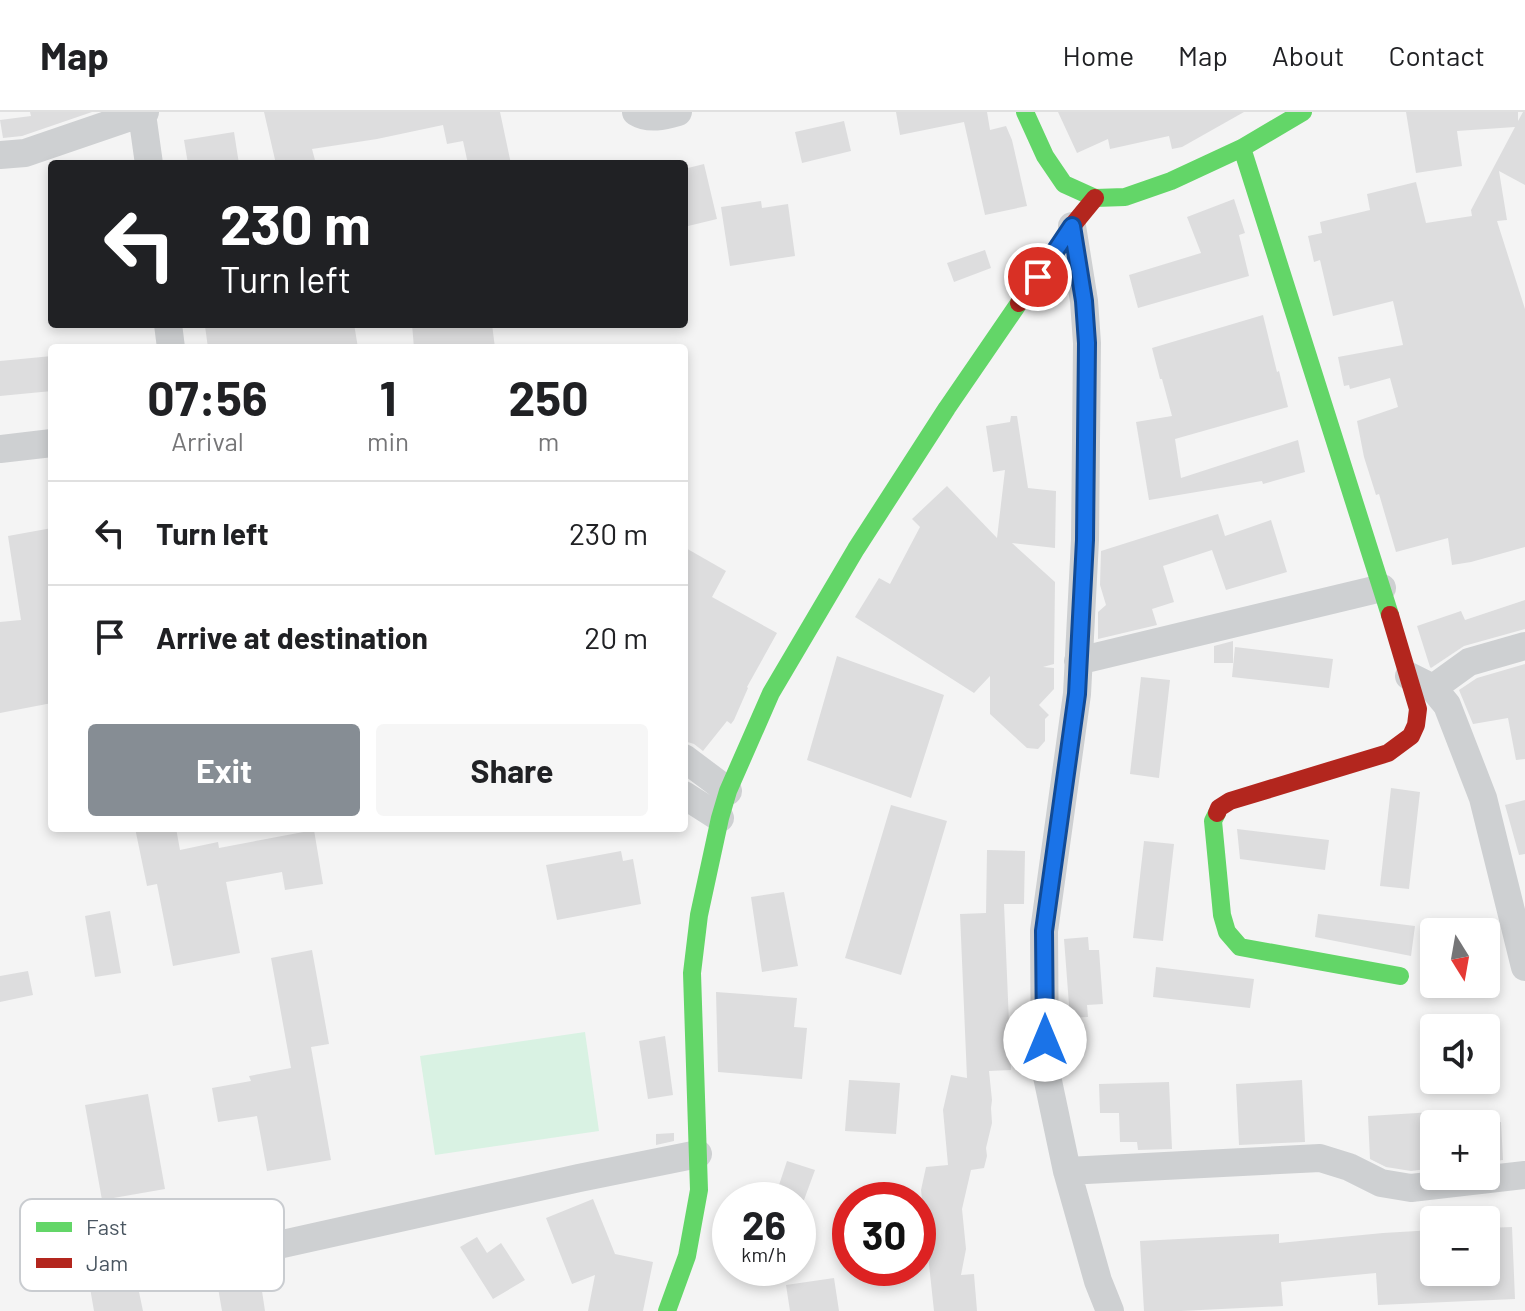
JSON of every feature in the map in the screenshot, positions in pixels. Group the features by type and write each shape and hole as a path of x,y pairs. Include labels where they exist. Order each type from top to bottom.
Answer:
{"street":[{"path":"636,112 661,117 678,112"},
{"path":"1025,112 1045,156 1064,184 1095,198 1125,197 1171,181 1242,148 1303,112"},
{"path":"0,155 25,153 144,113 149,160"},
{"path":"1242,148 1382,588 1421,682 1447,705 1483,798 1525,967"},
{"path":"667,1311 687,1256 699,1190 692,973 699,915 728,791 771,693 856,549 947,408 1072,226 1095,198"},
{"path":"1072,226 1087,343 1085,540 1077,694 1044,931 1045,1067 1067,1171 1098,1281 1110,1311"},
{"path":"0,449 48,443"},
{"path":"1078,661 1382,588"},
{"path":"1421,682 1469,662 1525,646"},
{"path":"1400,976 1240,947 1227,932 1222,915 1213,821 1219,808 1230,801 1388,753 1409,741 1417,726 1421,682"},
{"path":"688,761 728,791"},
{"path":"688,798 720,818"},
{"path":"284,1244 698,1154"},
{"path":"1067,1171 1320,1158 1349,1167 1381,1183 1411,1188 1525,1175"}],"green space":[{"path":"585,1032 599,1131 435,1155 420,1056"}],"building":[{"path":"30,112 92,112 22,136 3,138 0,120 31,116"},
{"path":"264,112 500,112 510,160 467,160 463,141 447,144 443,125 312,149 315,160 275,160"},
{"path":"896,112 987,112 990,130 1006,126 1012,140 1027,206 985,215 964,122 900,135"},
{"path":"1058,112 1244,112 1182,147 1172,149 1169,136 1110,149 1108,139 1077,153"},
{"path":"1406,112 1518,112 1518,121 1525,112 1525,185 1499,171 1507,220 1497,221 1525,309 1525,547 1452,565 1448,538 1396,552 1379,494 1376,495 1357,421 1398,407 1390,378 1350,389 1349,385 1344,386 1338,357 1403,345 1393,301 1333,316 1320,260 1314,262 1308,236 1322,233 1320,222 1370,210 1367,194 1416,182 1426,223 1472,216 1471,210 1515,127 1457,131 1462,166 1416,173"},
{"path":"844,121 851,151 802,163 795,132"},
{"path":"234,132 238,160 187,160 184,140"},
{"path":"704,164 717,219 688,226 688,168"},
{"path":"1234,199 1245,233 1239,235 1249,276 1138,308 1129,275 1201,253 1187,217"},
{"path":"761,201 762,208 788,204 795,256 730,266 721,207"},
{"path":"985,250 991,268 954,282 947,263"},
{"path":"1263,315 1288,407 1175,439 1181,478 1298,440 1305,472 1263,484 1262,481 1149,500 1136,422 1172,416 1152,348"},
{"path":"205,328 355,328 357,344 207,344"},
{"path":"412,328 492,328 494,344 414,344"},
{"path":"48,356 48,391 0,396 0,361"},
{"path":"1011,416 1017,416 1028,488 1056,491 1055,548 1012,543 1055,582 1054,664 1043,667 1054,668 1054,689 1039,705 1049,715 1045,719 1045,741 1038,749 1027,748 990,714 990,676 974,693 855,617 879,578 890,584 920,527 912,519 947,486 997,538 1005,470 993,472 986,426 1010,422"},
{"path":"1218,514 1225,536 1271,520 1287,572 1226,590 1212,550 1163,566 1174,602 1152,609 1157,625 1098,639 1098,612 1106,605 1100,585 1101,551"},
{"path":"48,529 48,704 0,713 0,622 21,620 8,536"},
{"path":"688,549 726,571 712,597 777,633 747,687 734,720 731,724 727,721 703,751 688,742"},
{"path":"1525,600 1525,629 1464,646 1430,667 1417,626 1461,611 1465,620"},
{"path":"1233,641 1233,663 1214,663 1214,646"},
{"path":"1235,647 1333,659 1329,688 1232,677"},
{"path":"837,656 944,695 911,798 807,760"},
{"path":"1525,664 1525,759 1516,760 1508,718 1473,724 1459,690 1477,678"},
{"path":"1141,677 1170,680 1159,778 1130,774"},
{"path":"1391,788 1420,792 1409,889 1380,886"},
{"path":"1525,800 1525,854 1519,855 1505,805"},
{"path":"891,805 947,821 901,975 845,958"},
{"path":"1237,829 1329,840 1325,870 1240,859"},
{"path":"136,832 177,832 180,850 218,842 219,848 314,832 323,884 285,890 282,872 226,882 240,953 173,966 157,884 147,886"},
{"path":"1144,841 1174,844 1163,941 1133,938"},
{"path":"987,850 1025,851 1024,904 1004,904 1011,1070 989,1071 992,1123 987,1156 984,1168 971,1170 962,1209 966,1249 961,1275 974,1274 977,1311 934,1311 931,1286 936,1286 936,1182 923,1182 926,1167 948,1165 943,1110 951,1075 967,1078 960,914 986,913"},
{"path":"621,851 623,861 633,859 641,904 557,920 546,865"},
{"path":"784,892 798,966 762,972 751,897"},
{"path":"110,911 121,973 95,977 85,916"},
{"path":"1318,914 1415,926 1411,956 1315,937"},
{"path":"1088,937 1089,950 1099,950 1103,1004 1087,1005 1088,1017 1070,1018 1064,939"},
{"path":"312,950 329,1044 311,1047 331,1160 267,1171 257,1116 218,1122 212,1088 251,1081 249,1076 291,1068 271,958"},
{"path":"1156,967 1254,979 1250,1008 1153,997"},
{"path":"28,971 33,995 0,1002 0,976"},
{"path":"716,992 797,998 794,1027 807,1028 802,1079 718,1072"},
{"path":"665,1036 673,1095 648,1099 639,1041"},
{"path":"849,1080 900,1083 896,1134 845,1131"},
{"path":"1302,1080 1305,1142 1239,1145 1236,1084"},
{"path":"1169,1082 1172,1149 1138,1150 1137,1142 1120,1142 1119,1113 1100,1113 1099,1084"},
{"path":"148,1094 165,1189 102,1199 85,1105"},
{"path":"1420,1113 1420,1170 1386,1167 1370,1159 1368,1116"},
{"path":"1500,1122 1501,1122 1503,1160 1500,1160"},
{"path":"674,1133 674,1141 656,1145 656,1134"},
{"path":"787,1161 815,1170 811,1182 780,1182"},
{"path":"593,1199 615,1254 653,1262 643,1311 588,1311 595,1275 572,1284 546,1218"},
{"path":"1500,1227 1512,1227 1515,1299 1378,1305 1376,1273 1281,1282 1283,1306 1144,1311 1140,1241 1279,1234 1279,1243 1420,1231 1420,1286 1500,1286"},
{"path":"477,1237 487,1253 501,1243 525,1280 493,1299 460,1247"},
{"path":"832,1278 839,1311 790,1311 786,1286 816,1286 816,1281"},
{"path":"91,1291 139,1291 143,1311 94,1311"},
{"path":"219,1291 262,1291 265,1311 222,1311"}],"traffic: fast":[{"path":"1025,112 1045,156 1064,184 1095,198 1125,197 1171,181 1242,148 1303,112"},
{"path":"1242,148 1390,615"},
{"path":"667,1311 687,1256 699,1190 692,973 699,915 728,791 771,693 856,549 1019,303"},
{"path":"1217,813 1213,821 1222,915 1227,932 1240,947 1400,976"}],"traffic: jam":[{"path":"1019,303 1095,198"},
{"path":"1217,813 1230,801 1388,753 1411,736 1418,709 1390,615"}],"route":[{"path":"1038,277 1072,226 1087,343 1085,540 1077,694 1044,931 1045,1040"}]}
